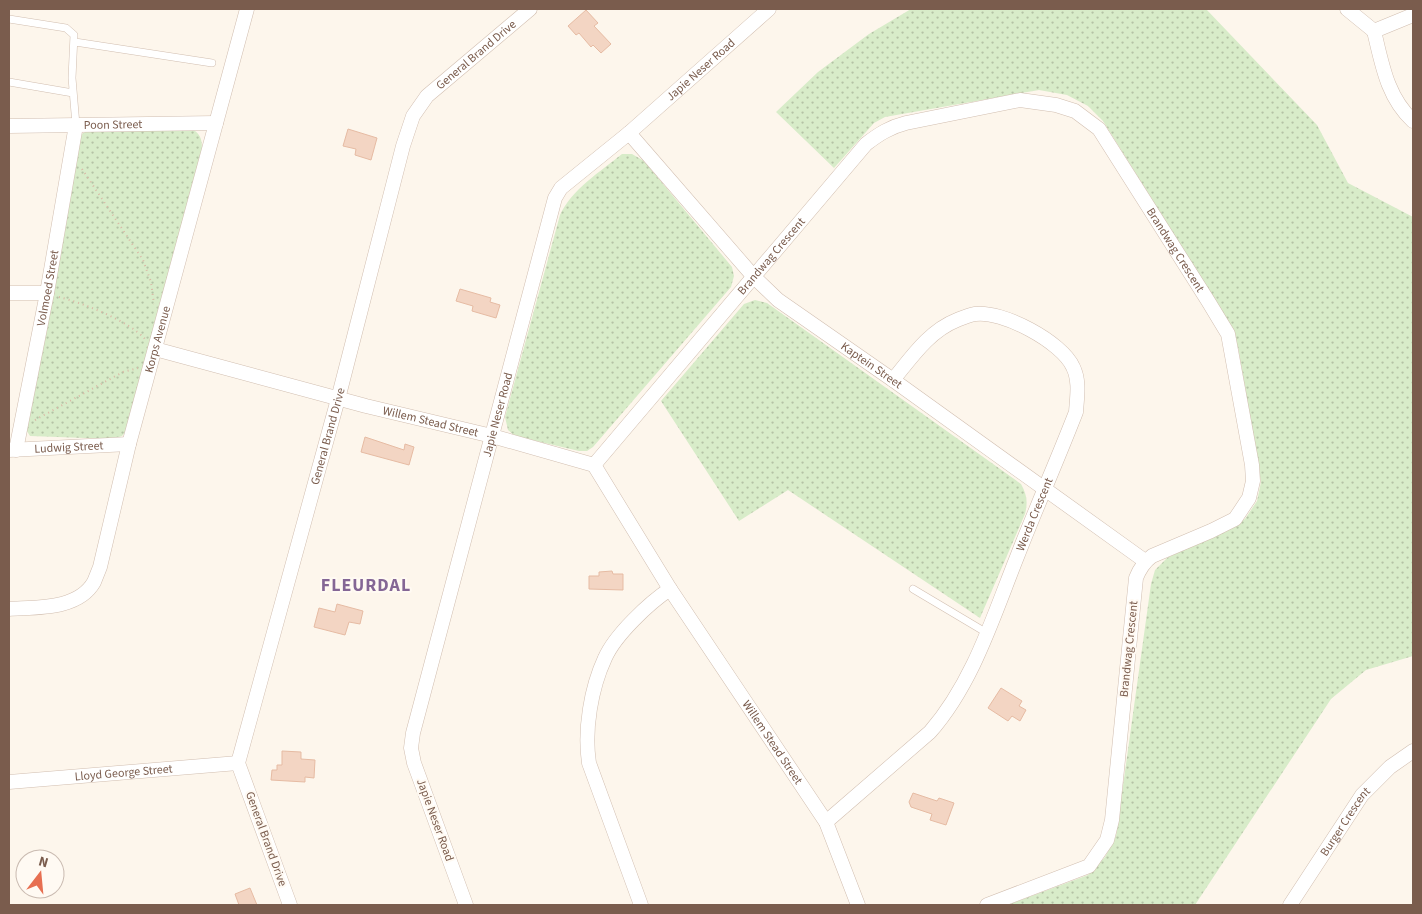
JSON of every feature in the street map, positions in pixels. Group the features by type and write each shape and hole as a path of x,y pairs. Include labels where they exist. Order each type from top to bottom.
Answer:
{"street":[{"name":"Korps Avenue","path":"9,609 56,605 79,597 94,581 100,567 129,444 247,9"},
{"name":"General Brand Drive","path":"290,905 238,763 413,116 428,96 530,9"},
{"name":"Japie Neser Road","path":"466,905 414,762 411,748 413,733 555,198 561,188 629,133 769,9"},
{"path":"1346,9 1374,31 1387,83 1396,101 1413,121"},
{"path":"1374,31 1413,15"},
{"name":"Brandwag Crescent","path":"594,464 866,144 881,132 892,126 1020,100 1056,104 1075,111 1099,129 1228,334 1252,465 1253,481 1249,498 1235,519 1152,556 1145,561 1136,578 1112,820 1107,840 1089,866 987,905"},
{"name":"Poon Street","path":"9,126 216,123"},
{"name":"Volmoed Street","path":"12,450 20,428 47,293 76,125"},
{"name":"Kaptein Street","path":"629,133 754,277 778,300 1145,561"},
{"path":"9,293 47,293"},
{"name":"Werda Crescent","path":"826,822 930,732 958,696 987,633 1076,412 1078,388 1073,366 1059,348 1029,328 993,315 976,314 956,320 937,330 893,380"},
{"name":"Willem Stead Street","path":"155,349 338,399 492,436 594,464 670,589 826,822 858,905"},
{"name":"Ludwig Street","path":"12,450 129,444"},
{"path":"641,905 589,763 586,746 589,714 605,657 621,634 655,599 670,589"},
{"name":"Burger Crescent","path":"1290,905 1362,795 1390,767 1413,751"},
{"name":"Lloyd George Street","path":"9,782 238,763"}],"lane":[{"path":"9,19 66,28 74,35 73,93 76,125"},
{"path":"75,42 212,63"},
{"path":"9,82 73,93"},
{"path":"913,590 987,633"}],"path":[{"path":"82,169 143,260 151,282 152,299 155,307 164,316"},
{"path":"47,293 82,303 138,331 155,349"},
{"path":"20,428 123,372 151,364"}],"green space":[{"path":"911,9 1206,9 1317,125 1348,183 1413,217 1413,656 1366,670 1331,699 1195,905 1007,905 1088,875 1105,857 1116,836 1151,584 1155,570 1167,558 1245,519 1257,501 1261,482 1238,347 1228,321 1103,121 1088,106 1067,95 1039,90 885,117 874,123 834,168 776,112 818,72 869,34"},
{"path":"190,128 200,136 202,149 127,430 122,436 113,439 30,436 23,425 79,136 88,130"},
{"path":"622,154 632,154 644,161 732,267 734,276 731,287 593,447 587,451 579,451 515,436 508,430 505,417 560,215 579,189"},
{"path":"755,300 767,303 1021,484 1026,499 1025,514 980,618 788,490 739,521 661,401 744,304"}],"building":[{"path":"586,10 598,23 594,26 611,44 601,53 593,45 591,47 579,33 576,35 568,26"},
{"path":"348,129 377,138 371,160 355,155 356,149 343,146"},
{"path":"460,289 491,298 490,302 500,305 496,318 472,311 473,306 456,301"},
{"path":"365,437 404,450 405,444 414,447 409,465 361,452"},
{"path":"612,571 613,574 623,574 623,590 589,589 589,576 599,576 599,572"},
{"path":"337,604 363,611 360,624 349,622 345,635 314,627 319,608 335,612"},
{"path":"1001,688 1022,701 1019,706 1026,710 1020,721 1012,716 1008,721 988,708"},
{"path":"282,751 301,752 301,759 315,760 314,778 305,777 305,782 271,780 272,770 277,770 277,765 282,765"},
{"path":"913,793 937,801 939,798 954,803 946,825 930,820 932,814 911,807 909,802"},
{"path":"250,888 257,905 239,905 235,894"}],"district":[{"name":"FLEURDAL","path":"366,585"}]}
